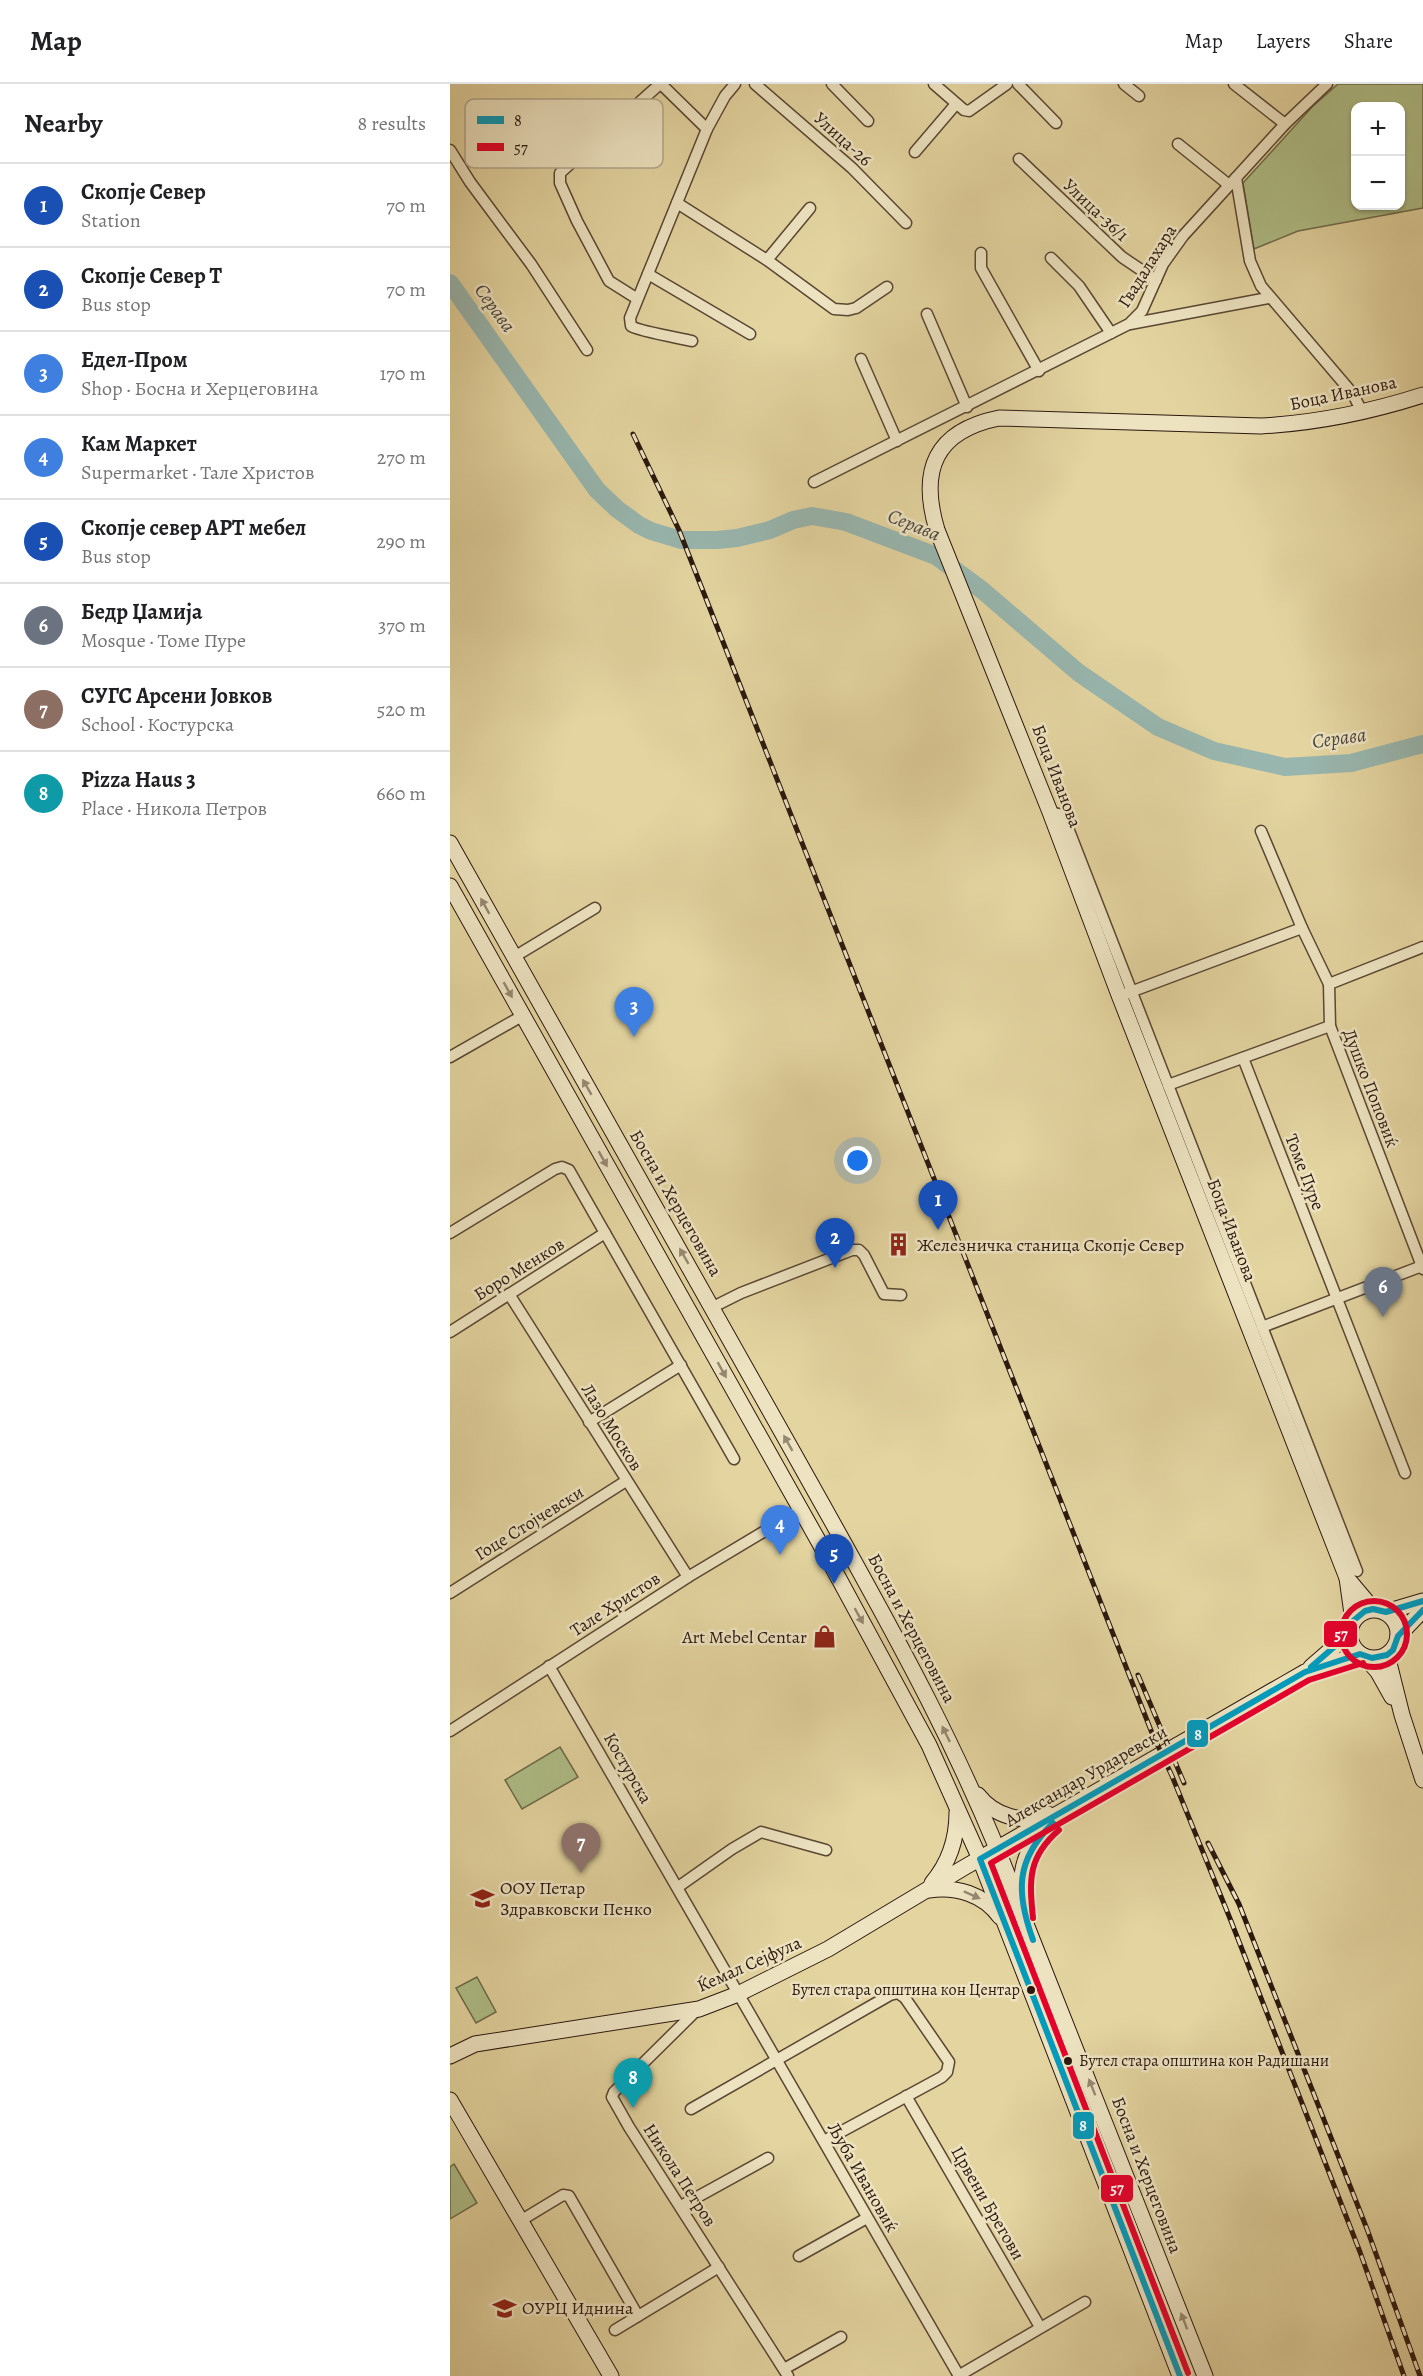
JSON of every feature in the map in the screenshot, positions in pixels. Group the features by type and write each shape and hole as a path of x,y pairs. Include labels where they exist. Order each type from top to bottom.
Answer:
{"street":[{"path":"643,99 660,84 707,129"},
{"path":"692,341 636,329 631,326 630,318 636,298 707,129 735,84"},
{"name":"Улица-26","path":"755,84 852,168 906,223"},
{"path":"832,84 868,122"},
{"path":"934,84 964,110 973,109 1007,84"},
{"path":"1018,84 1056,123"},
{"path":"1124,84 1139,96"},
{"path":"1234,84 1285,124"},
{"path":"1308,84 1317,93"},
{"name":"Гвадалахара","path":"814,482 1039,371 1128,324 1139,314 1163,264 1182,236 1285,124 1327,84"},
{"path":"915,152 956,104"},
{"path":"1178,144 1232,181 1250,261 1261,286 1268,298 1353,394 1362,412"},
{"path":"450,150 470,182 531,264 587,350"},
{"name":"Улица-36/1","path":"1019,159 1122,257 1156,280"},
{"path":"566,168 560,173 560,183 609,281 636,298"},
{"path":"677,203 767,260 834,309 856,308 887,287"},
{"path":"767,260 810,208"},
{"path":"981,253 981,268 1039,371"},
{"path":"1051,258 1079,286 1111,333"},
{"path":"648,274 750,334"},
{"path":"1128,324 1268,298"},
{"path":"927,314 967,407"},
{"path":"861,359 897,441"},
{"name":"Боца Иванова","path":"1379,1611 1352,1574 1125,994 937,530 930,507 930,477 933,466 945,445 956,435 972,425 999,418 1261,426 1316,421 1362,412 1423,395"},
{"path":"955,413 956,435"},
{"path":"1261,831 1302,928 1329,984 1423,947"},
{"name":"Босна и Херцеговина","path":"450,843 713,1307 909,1662 971,1787 998,1848 1205,2376"},
{"path":"450,886 800,1510 908,1706 957,1805 980,1858 1180,2376"},
{"path":"514,957 595,908"},
{"path":"1302,928 1125,994 1168,1085 1226,1252 1262,1328 1352,1574"},
{"name":"Душко Поповиќ","path":"1329,984 1330,1026 1422,1267"},
{"path":"450,1057 522,1016"},
{"path":"1168,1085 1330,1026"},
{"name":"Томе Пуре","path":"1243,1058 1405,1473"},
{"path":"450,1233 555,1168 562,1167 569,1170 734,1459"},
{"name":"Боро Менков","path":"450,1332 605,1233"},
{"path":"713,1307 760,1285 852,1250 859,1250 864,1255 884,1294 901,1295"},
{"path":"1262,1328 1422,1267"},
{"name":"Лазо Москов","path":"509,1294 688,1577"},
{"path":"589,1422 681,1365"},
{"name":"Гоце Стојчевски","path":"450,1593 626,1481"},
{"name":"Тале Христов","path":"450,1731 688,1577 800,1510"},
{"name":"Боца Иванова","path":"1351,1627 1352,1574"},
{"path":"1423,1601 1379,1611 1365,1611 1351,1627 1354,1648 1378,1672 1402,1715 1418,1753 1423,1780"},
{"path":"1398,1636 1423,1610"},
{"path":"1362,1655 1380,1658 1387,1655 1397,1643 1396,1622 1379,1611"},
{"name":"Александар Урдаревски","path":"1305,1672 1351,1627"},
{"name":"Александар Урдаревски","path":"980,1858 1305,1672 1362,1655"},
{"path":"1387,1655 1402,1715"},
{"name":"Костурска","path":"549,1666 738,1994"},
{"path":"971,1787 981,1800 993,1809 1020,1819 1043,1816 1084,1800"},
{"path":"1024,1919 1021,1878 1023,1863 1029,1848 1047,1829 1084,1800"},
{"path":"926,1890 945,1864 951,1849 956,1832 957,1805"},
{"path":"678,1887 732,1849 761,1832 826,1850"},
{"name":"Ќемал Сејфула","path":"450,2041 475,2044 699,2009 738,1994 828,1950 980,1858"},
{"path":"926,1890 941,1888 970,1894 997,1912 1006,1926"},
{"path":"691,2109 890,1995 898,1993 905,1998 949,2062 947,2072 942,2077 824,2141"},
{"name":"Љуба Ивановиќ","path":"738,1994 959,2376"},
{"name":"Никола Петров","path":"699,2009 614,2092 612,2097 786,2373"},
{"name":"Ќемал Сејфула","path":"450,2056 475,2044"},
{"name":"Црвени Брегови","path":"906,2096 1040,2326"},
{"path":"450,2100 611,2376"},
{"path":"681,2206 768,2158"},
{"path":"520,2221 563,2195 569,2196 638,2316"},
{"path":"799,2256 867,2218"},
{"path":"615,2330 719,2267"},
{"path":"959,2376 1040,2326 1085,2302"},
{"path":"786,2373 842,2337"}],"green space":[{"path":"1338,84 1423,84 1423,208 1298,231 1254,249 1243,183 1312,107"},
{"path":"560,1747 578,1777 522,1809 505,1780"},
{"path":"477,1977 496,2012 476,2023 456,1988"},
{"path":"454,2164 477,2203 450,2219 450,2167"}],"waterway":[{"name":"Серава","path":"450,283 597,490 617,509 651,531 681,540 717,540 770,530 793,520 812,516 846,522 936,556 982,590 1079,673 1158,727 1214,751 1285,767 1351,763 1423,744"}],"railway":[{"path":"633,434 679,530 1152,1733 1231,1921 1360,2252 1404,2376"},
{"path":"1138,1675 1184,1783"},
{"path":"1208,1843 1239,1904 1367,2229 1420,2376"}],"transit line":[{"name":"57","path":"1367,1601 1381,1601 1393,1606 1402,1615 1407,1634 1405,1647 1398,1658 1381,1667 1367,1667 1355,1662 1346,1653 1341,1641 1341,1627 1346,1615 1355,1606 1367,1601"},
{"name":"8","path":"1311,1667 1349,1634 1353,1621 1365,1611 1373,1609 1386,1612 1423,1601"},
{"name":"8","path":"1180,2376 980,1859 1305,1672 1360,1654 1372,1658 1387,1655 1393,1650 1398,1636 1423,1610"},
{"name":"57","path":"1188,2373 991,1863 1309,1680 1363,1663"},
{"name":"8","path":"1033,1940 1024,1907 1022,1878 1031,1850 1053,1823"},
{"name":"57","path":"1033,1918 1031,1880 1036,1859 1059,1830"}],"place":[{"name":"Едел-Пром","path":"634,1037"},
{"name":"Скопје Север","path":"938,1230"},
{"name":"Железничка станица Скопје Север","path":"899,1245"},
{"name":"Скопје Север Т","path":"835,1268"},
{"name":"Бедр Џамија","path":"1383,1317"},
{"name":"Кам Маркет","path":"780,1555"},
{"name":"Скопје север АРТ мебел","path":"834,1584"},
{"name":"Art Mebel Centar","path":"825,1637"},
{"name":"СУГС Арсени Јовков","path":"581,1873"},
{"name":"ООУ Петар Здравковски Пенко","path":"482,1898"},
{"name":"Бутел стара општина кон Центар","path":"1031,1990"},
{"name":"Бутел стара општина кон Радишани","path":"1068,2061"},
{"name":"Pizza Haus 3","path":"633,2108"},
{"name":"ОУРЦ Иднина","path":"504,2308"}]}
